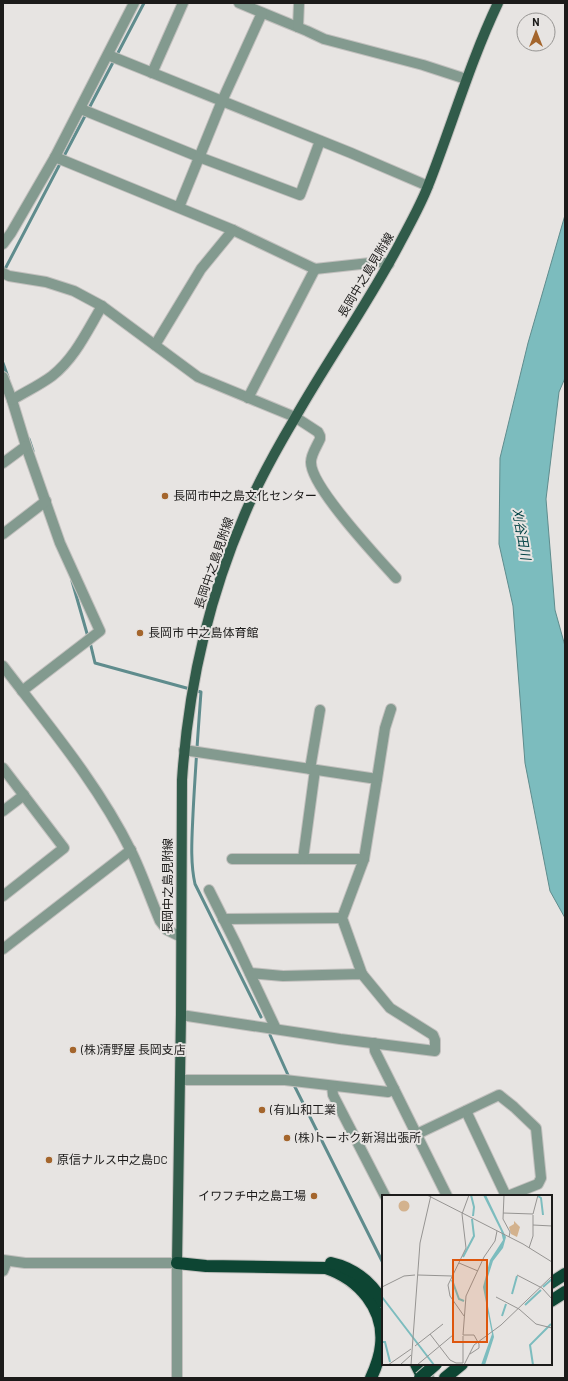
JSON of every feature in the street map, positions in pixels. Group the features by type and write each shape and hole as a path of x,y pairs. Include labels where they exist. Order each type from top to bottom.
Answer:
{"highway":[{"path":"177,1263 208,1258 288,1259 328,1262 348,1268 359,1275 371,1285 382,1301"},
{"path":"177,1263 206,1266 326,1268 344,1275 359,1287 370,1299 379,1321 382,1337 381,1346 371,1378"},
{"path":"552,1282 565,1274"},
{"path":"552,1300 565,1292"},
{"path":"416,1365 422,1378 435,1365"},
{"path":"444,1378 461,1365"}],"main road":[{"name":"長岡中之島見附線","path":"177,1263 181,1015 182,780 184,750 203,638 213,599 233,543 244,516 268,467 295,417 389,264 420,204 495,4"}],"street":[{"path":"3,244 55,157 81,109 134,3"},
{"path":"152,73 183,3"},
{"path":"239,3 324,39 423,65 466,79"},
{"path":"298,27 299,3"},
{"path":"179,206 222,101 262,13"},
{"path":"108,54 428,186"},
{"path":"81,109 199,157 300,195 320,141"},
{"path":"55,157 179,206 314,269 379,262 389,264"},
{"path":"155,345 201,269 233,230"},
{"path":"248,398 314,269"},
{"path":"3,273 9,276 61,286 74,291 102,306 198,377 295,417 318,432 320,436 310,461 312,468 326,494 340,514 396,578"},
{"path":"7,394 51,376 63,366 73,354 102,306"},
{"path":"3,377 7,394 60,543 100,631 22,691"},
{"path":"3,463 26,446"},
{"path":"3,534 46,501"},
{"path":"3,666 73,759 105,806 131,850 160,921 167,930 181,938"},
{"path":"181,1015 435,1051 435,1040 433,1035 390,1008 362,974 342,918 364,859 385,728 391,709"},
{"path":"303,859 320,710"},
{"path":"184,750 377,779"},
{"path":"3,768 64,848 3,896"},
{"path":"3,811 24,795"},
{"path":"3,949 131,850"},
{"path":"232,859 364,859"},
{"path":"209,890 276,1029"},
{"path":"223,919 342,918"},
{"path":"250,973 283,976 362,974"},
{"path":"374,1043 375,1051 447,1195"},
{"path":"180,1080 285,1080 388,1092 394,1090"},
{"path":"332,1086 334,1095 384,1195"},
{"path":"417,1134 499,1095 536,1128 541,1178 538,1184 510,1195"},
{"path":"466,1111 507,1195"},
{"path":"3,1271 5,1260 44,1263 177,1263 177,1378"},
{"path":"424,1365 430,1378"}],"water":[{"name":"刈谷田川","path":"565,215 565,378 559,392 546,499 555,610 565,646 565,918 550,891 525,763 513,606 499,544 500,458 528,343"}],"waterway":[{"path":"4,271 144,3"},
{"path":"3,363 8,377"},
{"path":"29,439 33,451"},
{"path":"72,581 88,637"},
{"path":"90,642 95,663 201,692 192,832 193,876 195,884 261,1017"},
{"path":"270,1035 288,1075"},
{"path":"294,1085 382,1261"}],"place":[{"name":"長岡市中之島文化センター","path":"165,496"},
{"name":"長岡市 中之島体育館","path":"140,633"},
{"name":"(株)清野屋 長岡支店","path":"73,1050"},
{"name":"(有)山和工業","path":"262,1110"},
{"name":"(株)トーホク新潟出張所","path":"287,1138"},
{"name":"原信ナルス中之島DC","path":"49,1160"},
{"name":"イワフチ中之島工場","path":"314,1196"}]}
